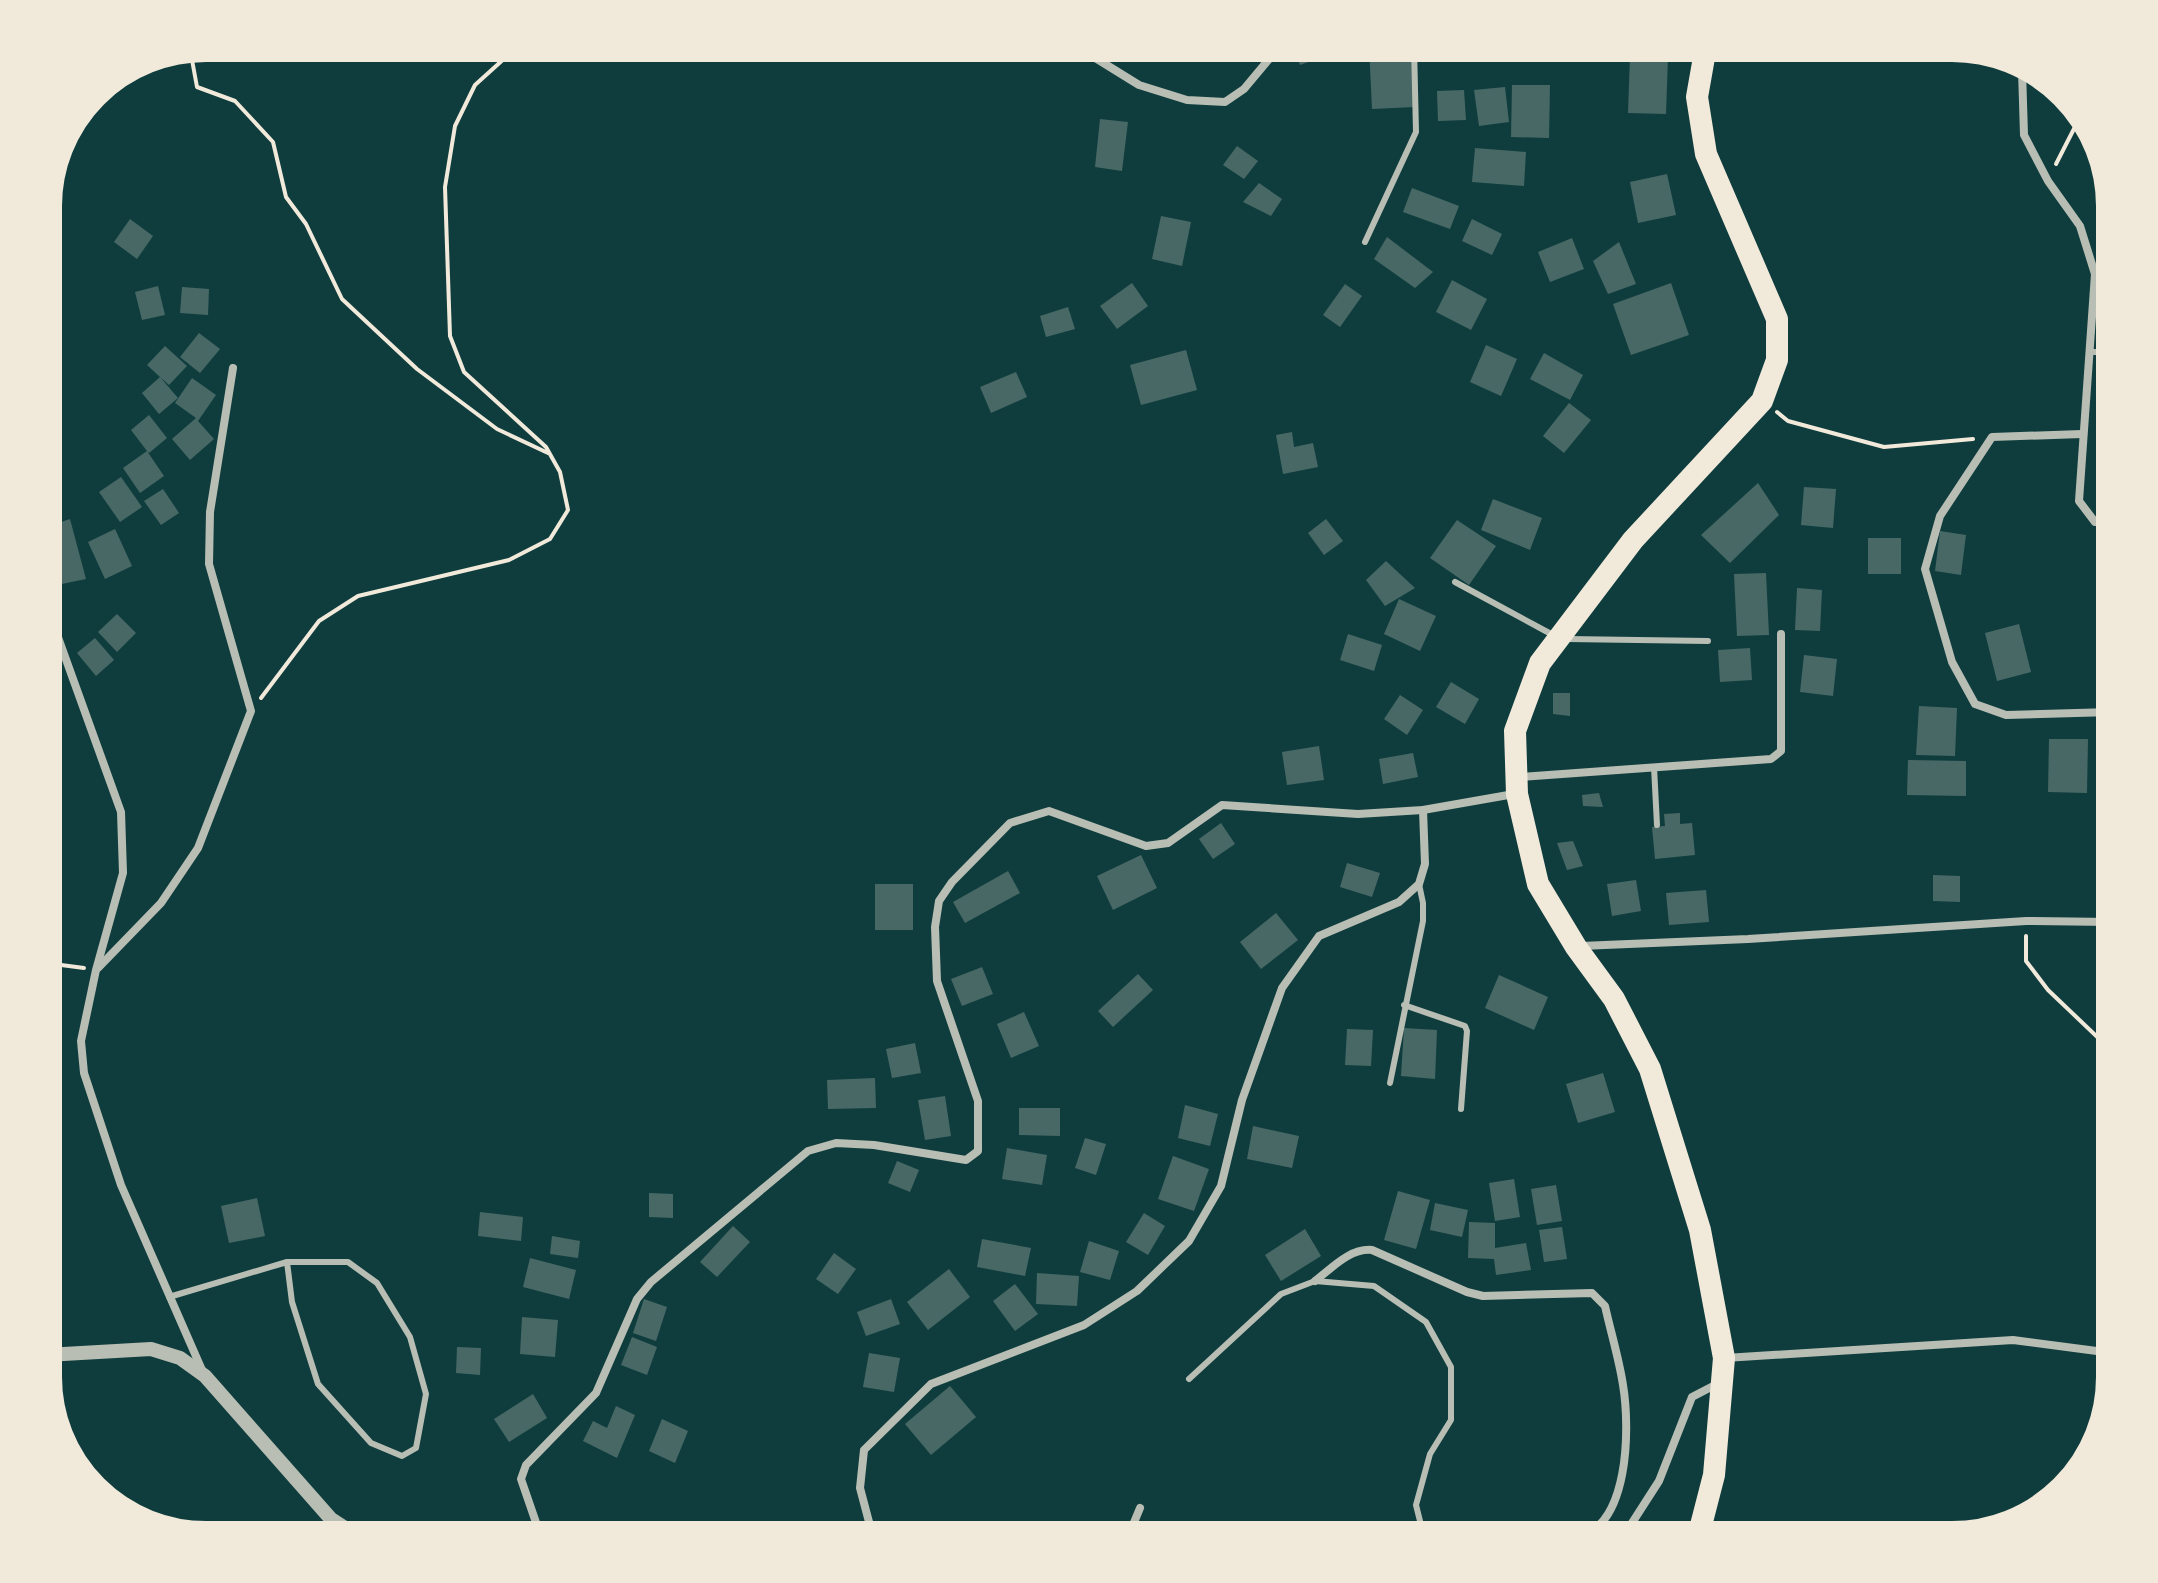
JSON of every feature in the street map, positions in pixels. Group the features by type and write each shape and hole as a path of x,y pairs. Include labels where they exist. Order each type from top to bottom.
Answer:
{"highway":[{"path":"1702,1523 1714,1475 1724,1369 1700,1230 1650,1069 1614,999 1576,947 1538,884 1517,786 1515,731 1540,663 1633,540 1762,401 1777,360 1777,319 1706,154 1697,97 1704,60"}],"street":[{"path":"1099,60 1139,85 1187,100 1225,102 1244,89 1268,60"},
{"path":"2022,79 2024,135 2048,181 2080,226 2095,274 2079,501 2098,522"},
{"path":"96,970 161,903 198,848 251,711 209,564 210,512 233,368"},
{"path":"2082,434 1992,437 1940,516 1925,569 1952,662 1975,704 2006,715 2098,712"},
{"path":"536,1523 521,1479 526,1465 596,1393 637,1299 651,1282 808,1151 836,1143 874,1145 966,1160 978,1151 978,1101 937,981 935,927 939,901 952,882 1010,823 1049,811 1146,846 1168,843 1222,805 1358,814 1423,810 1517,786 1654,767 1771,759 1781,751 1781,634"},
{"path":"60,643 121,812 123,873 96,970 81,1041 84,1073 121,1185 205,1376"},
{"path":"869,1523 860,1488 864,1450 931,1384 1084,1325 1137,1291 1189,1241 1221,1186 1242,1100 1282,988 1319,936 1399,902 1419,884 1425,864 1423,810"},
{"path":"1576,947 2026,921 2098,922"},
{"path":"1315,1281 1362,1249 1372,1250 1467,1292 1483,1296 1592,1293 1597,1296 1605,1306 1624,1388 1625,1456 1620,1490 1601,1523"},
{"path":"1632,1523 1659,1481 1692,1397 1724,1369 2013,1340 2098,1351"},
{"path":"60,1354 151,1349 180,1358 205,1376 337,1523"},
{"path":"1134,1523 1140,1508"}],"lane":[{"path":"1365,242 1416,132 1414,60"},
{"path":"2091,352 2098,352"},
{"path":"1455,582 1559,638 1708,641"},
{"path":"1654,767 1657,825"},
{"path":"1390,1083 1423,921 1419,884"},
{"path":"1404,1005 1465,1026 1461,1109"},
{"path":"169,1297 287,1262 348,1262 377,1283 410,1337 426,1394 416,1448 402,1456 371,1443 318,1384 292,1302 287,1262"},
{"path":"1189,1379 1281,1294 1315,1281 1374,1286 1426,1322 1451,1367 1451,1420 1430,1454 1416,1505 1420,1523"}],"path":[{"path":"251,711 319,621 358,596 509,560 550,539 568,510 560,472 546,447 464,372 450,336 445,187 455,126 475,85 503,60"},
{"path":"192,61 197,87 235,101 273,142 286,197 306,224 342,299 417,369 497,429 550,454"},
{"path":"2048,181 2075,128"},
{"path":"1762,401 1788,421 1884,447 1992,437"},
{"path":"2026,921 2026,961 2048,990 2098,1038"},
{"path":"60,965 96,970"}],"building":[{"path":"1370,60 1413,60 1415,107 1372,109"},
{"path":"1630,60 1668,60 1666,114 1628,113"},
{"path":"1512,85 1550,85 1549,138 1511,137"},
{"path":"1505,87 1509,122 1479,126 1474,90"},
{"path":"1464,90 1466,120 1438,121 1437,91"},
{"path":"1100,119 1128,122 1122,171 1095,167"},
{"path":"1237,146 1258,161 1244,179 1223,165"},
{"path":"1475,148 1526,152 1524,186 1472,182"},
{"path":"1667,174 1676,215 1638,223 1630,182"},
{"path":"1259,183 1282,199 1271,216 1243,202"},
{"path":"1412,188 1459,206 1450,229 1403,212"},
{"path":"1161,216 1191,222 1182,266 1152,259"},
{"path":"130,219 153,236 137,259 114,242"},
{"path":"1472,219 1502,234 1492,255 1462,241"},
{"path":"1387,237 1433,272 1415,288 1374,259"},
{"path":"1572,238 1584,269 1550,282 1538,252"},
{"path":"1619,242 1636,284 1608,294 1593,261"},
{"path":"1452,280 1487,299 1471,330 1436,312"},
{"path":"1132,283 1148,306 1117,329 1100,306"},
{"path":"1671,283 1689,335 1631,355 1613,304"},
{"path":"1345,284 1362,296 1340,327 1323,315"},
{"path":"158,286 165,315 142,320 135,292"},
{"path":"182,287 209,289 208,315 180,313"},
{"path":"1068,307 1075,329 1046,337 1040,316"},
{"path":"199,333 220,349 200,373 180,357"},
{"path":"1486,345 1517,359 1501,396 1470,382"},
{"path":"165,346 187,366 169,385 147,365"},
{"path":"1186,350 1197,390 1141,405 1130,365"},
{"path":"1544,353 1583,375 1570,400 1530,379"},
{"path":"1016,372 1027,397 991,413 980,387"},
{"path":"160,377 178,398 159,414 142,393"},
{"path":"192,378 216,395 198,421 214,439 190,460 172,439 196,418 175,403"},
{"path":"1569,403 1591,420 1564,453 1543,436"},
{"path":"149,415 167,438 149,453 131,430"},
{"path":"1292,432 1294,447 1313,443 1318,467 1283,474 1276,435"},
{"path":"147,451 164,476 140,493 123,468"},
{"path":"121,477 142,507 120,522 99,492"},
{"path":"1758,483 1779,515 1730,563 1701,535"},
{"path":"1804,487 1836,489 1833,528 1801,525"},
{"path":"163,489 179,513 161,525 144,501"},
{"path":"1493,499 1542,518 1530,550 1481,530"},
{"path":"70,519 86,579 62,584 60,522"},
{"path":"1326,519 1343,541 1324,555 1308,533"},
{"path":"1457,520 1496,546 1469,585 1430,558"},
{"path":"115,529 132,566 105,579 88,542"},
{"path":"1940,531 1966,535 1961,575 1935,571"},
{"path":"1868,538 1901,538 1901,574 1868,574"},
{"path":"1386,561 1415,588 1385,606 1366,580"},
{"path":"1766,573 1769,635 1737,636 1734,574"},
{"path":"1797,588 1822,590 1820,631 1795,630"},
{"path":"1399,599 1436,616 1420,651 1384,634"},
{"path":"117,614 136,633 117,652 98,632"},
{"path":"2019,624 2031,672 1997,681 1985,633"},
{"path":"1348,634 1382,645 1374,671 1340,660"},
{"path":"95,638 114,660 96,676 77,653"},
{"path":"1750,648 1752,680 1720,682 1718,650"},
{"path":"1804,655 1837,659 1833,696 1800,692"},
{"path":"1451,682 1479,699 1465,724 1436,707"},
{"path":"1553,693 1570,693 1570,716 1553,714"},
{"path":"1400,695 1423,710 1407,735 1384,719"},
{"path":"1919,706 1957,708 1955,756 1916,755"},
{"path":"2049,739 2088,739 2087,793 2048,792"},
{"path":"1319,746 1324,780 1287,785 1282,752"},
{"path":"1413,753 1418,777 1383,784 1379,759"},
{"path":"1908,760 1966,761 1966,796 1907,795"},
{"path":"1599,793 1603,807 1583,806 1582,795"},
{"path":"1680,813 1680,824 1692,823 1695,855 1655,859 1652,827 1665,826 1664,814"},
{"path":"1221,823 1235,844 1213,859 1199,839"},
{"path":"1573,841 1583,866 1567,870 1557,843"},
{"path":"1141,855 1157,888 1113,910 1097,876"},
{"path":"1347,863 1380,873 1372,897 1340,887"},
{"path":"1008,871 1020,893 965,923 953,902"},
{"path":"1933,875 1960,876 1960,902 1933,901"},
{"path":"1636,880 1641,911 1612,916 1607,884"},
{"path":"875,884 913,884 913,930 875,930"},
{"path":"1706,890 1709,922 1669,925 1666,893"},
{"path":"1276,913 1298,940 1261,969 1240,942"},
{"path":"982,967 993,994 962,1006 951,979"},
{"path":"1138,974 1153,990 1113,1027 1098,1011"},
{"path":"1499,975 1548,997 1534,1030 1485,1008"},
{"path":"1024,1012 1039,1046 1011,1058 997,1024"},
{"path":"1404,1028 1437,1030 1435,1079 1401,1076"},
{"path":"1347,1029 1373,1030 1371,1066 1345,1065"},
{"path":"915,1043 921,1073 892,1078 886,1049"},
{"path":"1603,1073 1615,1112 1578,1123 1566,1084"},
{"path":"875,1078 876,1108 828,1109 827,1080"},
{"path":"945,1096 951,1136 925,1140 918,1100"},
{"path":"1185,1105 1218,1114 1210,1146 1178,1138"},
{"path":"1019,1108 1060,1108 1060,1136 1019,1135"},
{"path":"1253,1126 1299,1136 1292,1168 1247,1159"},
{"path":"1085,1138 1106,1144 1096,1175 1075,1168"},
{"path":"1007,1148 1047,1155 1042,1185 1002,1179"},
{"path":"1173,1156 1209,1169 1194,1211 1158,1199"},
{"path":"897,1161 919,1170 910,1192 888,1183"},
{"path":"1514,1179 1520,1217 1495,1221 1489,1183"},
{"path":"1556,1185 1562,1221 1537,1225 1531,1189"},
{"path":"1398,1191 1430,1200 1416,1249 1384,1240"},
{"path":"649,1193 673,1194 673,1218 649,1217"},
{"path":"257,1198 265,1236 229,1243 221,1206"},
{"path":"1435,1203 1468,1210 1462,1237 1430,1230"},
{"path":"480,1212 523,1217 521,1241 478,1236"},
{"path":"1144,1213 1165,1226 1148,1255 1126,1242"},
{"path":"1469,1222 1495,1223 1495,1248 1526,1243 1531,1270 1496,1275 1494,1259 1468,1258"},
{"path":"733,1226 750,1242 717,1277 700,1262"},
{"path":"1562,1227 1567,1259 1544,1262 1539,1230"},
{"path":"1305,1229 1321,1256 1281,1281 1265,1255"},
{"path":"552,1236 580,1241 578,1258 550,1254"},
{"path":"982,1239 1031,1248 1025,1276 977,1267"},
{"path":"1089,1241 1119,1251 1110,1280 1080,1272"},
{"path":"834,1253 856,1269 838,1294 816,1279"},
{"path":"530,1258 576,1270 569,1299 523,1287"},
{"path":"949,1269 970,1297 928,1330 907,1302"},
{"path":"1037,1273 1079,1276 1077,1306 1036,1304"},
{"path":"1015,1284 1038,1314 1015,1331 993,1301"},
{"path":"644,1299 667,1307 656,1341 633,1333"},
{"path":"891,1299 900,1324 866,1336 857,1312"},
{"path":"522,1317 558,1320 555,1357 520,1354"},
{"path":"632,1337 657,1347 647,1375 621,1365"},
{"path":"457,1347 481,1348 480,1375 456,1373"},
{"path":"869,1353 900,1358 894,1392 863,1387"},
{"path":"950,1386 976,1417 931,1455 905,1424"},
{"path":"533,1394 547,1418 509,1442 494,1419"},
{"path":"616,1406 635,1415 617,1458 583,1441 593,1421 607,1428"},
{"path":"662,1419 688,1431 675,1463 649,1451"}]}
